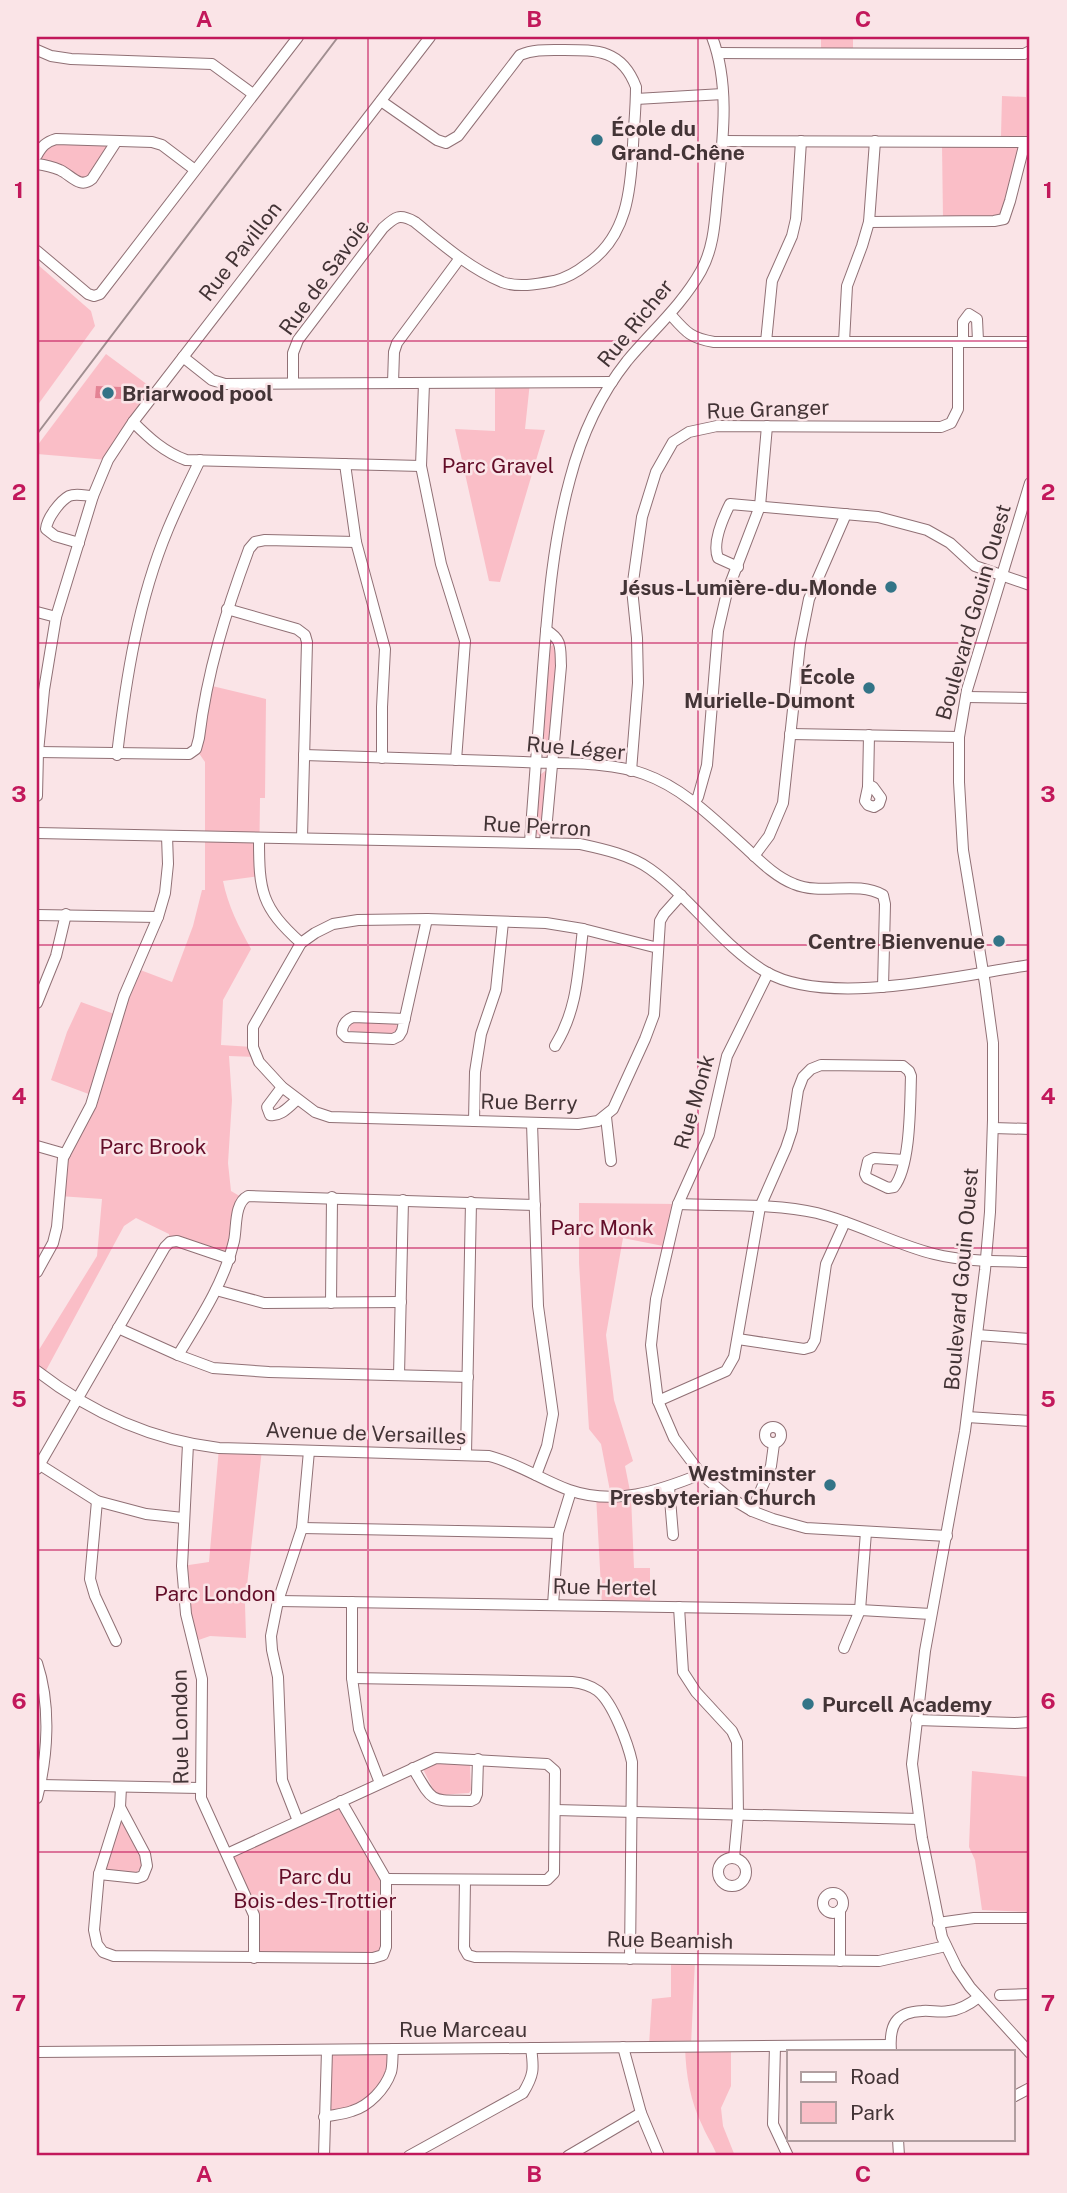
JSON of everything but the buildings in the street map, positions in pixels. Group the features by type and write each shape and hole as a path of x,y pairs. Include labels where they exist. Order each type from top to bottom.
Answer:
{"street":[{"path":"37,251 88,294 100,294 298,37"},
{"name":"Rue Pavillon","path":"37,796 44,690 56,617 93,496 108,460 133,422 430,37"},
{"name":"Rue Richer","path":"530,842 550,583 560,516 570,478 578,452 612,382 628,360 670,314 701,270 713,240 723,141 723,94 718,53 712,37"},
{"path":"37,50 51,56 71,59 212,64 253,94"},
{"name":"Rue de Savoie","path":"293,383 293,353 298,340 383,228 394,218 406,217 415,222 473,268 505,283 525,285 572,275 596,259 609,245 628,203 636,87 631,73 610,55 594,50 543,50 520,55 451,142 437,140 381,101"},
{"path":"718,53 1024,54 1030,51"},
{"path":"636,99 723,94"},
{"path":"37,155 41,147 56,139 152,142 162,145 195,170"},
{"path":"723,141 1027,142 1003,219 869,222"},
{"path":"766,342 772,281 792,236 796,219 801,141"},
{"path":"844,342 847,286 869,222 875,141"},
{"path":"37,164 60,170 80,183 87,183 116,142"},
{"path":"393,383 397,343 460,258"},
{"path":"670,314 688,335 714,342 1030,342"},
{"path":"960,341 963,322 969,314 977,318 978,341"},
{"name":"Rue Granger","path":"631,771 638,683 632,589 642,517 656,472 673,442 689,432 717,426 941,427 951,423 958,410 960,341"},
{"path":"183,357 212,380 225,383 612,382"},
{"path":"424,383 421,466 441,564 465,641 456,760"},
{"path":"133,422 156,445 186,460 421,466"},
{"path":"695,801 707,765 718,631 727,593 760,506 768,426"},
{"path":"117,755 132,644 167,530 200,460"},
{"path":"345,464 356,542 385,649 382,758"},
{"name":"Boulevard Gouin Ouest","path":"1030,483 966,697 959,737 958,782 964,858 993,1043 993,1128 986,1261 967,1417 931,1614 912,1764 938,1923 946,1946 957,1968 979,1997 1030,2053"},
{"path":"79,543 55,536 46,529 47,520 68,496 93,496"},
{"path":"738,566 718,558 716,551 723,517 730,504 878,517 927,530 950,542 975,566 1030,585"},
{"path":"754,856 769,836 783,803 800,644 809,599 846,514"},
{"path":"38,752 188,754 196,749 212,662 249,548 255,542 265,540 356,542"},
{"path":"227,609 297,629 307,642 302,838"},
{"path":"37,612 56,617"},
{"path":"545,842 561,666 560,642 546,630"},
{"path":"966,697 1030,698"},
{"path":"790,734 959,737"},
{"path":"869,735 869,785"},
{"name":"Rue Léger","path":"304,755 554,763 617,767 646,774 695,801 754,856 795,885 866,889 883,895 883,987"},
{"name":"Rue Perron","path":"37,833 580,844 609,851 648,867 749,960 768,973 791,982 813,986 883,987 1030,965"},
{"path":"37,1272 53,1243 57,1227 60,1175 65,1154 91,1105 124,996 166,894 167,836"},
{"path":"259,839 259,876 267,905 282,925 301,943 333,924 358,920 427,919 546,923 583,929 658,948"},
{"name":"Rue Berry","path":"301,943 253,1027 253,1047 259,1062 282,1087 315,1112 330,1117 578,1124 598,1121 613,1109 645,1039 654,1015 660,922 681,895"},
{"path":"37,1003 56,956 66,914"},
{"path":"37,915 158,917"},
{"path":"405,1019 353,1017 342,1027 342,1033 346,1037 393,1039 399,1036 405,1019 427,919"},
{"path":"474,1121 475,1072 481,1034 496,989 503,922"},
{"path":"555,1046 566,1028 575,1003 583,929"},
{"name":"Rue Monk","path":"768,973 727,1056 709,1135 678,1204 656,1298 651,1345 658,1401 674,1438 701,1474 727,1496 752,1511 806,1528 947,1536"},
{"path":"658,1401 726,1371 734,1356 760,1207 786,1149 798,1090 803,1077 811,1069 821,1065 903,1066 909,1070 909,1131 904,1160"},
{"path":"282,1087 267,1107 270,1115 276,1116 297,1100"},
{"path":"606,1117 611,1161"},
{"path":"532,1123 538,1306 553,1414 547,1447 536,1475"},
{"path":"993,1128 1030,1129"},
{"path":"37,1146 65,1154"},
{"path":"178,1355 216,1290 230,1259 240,1203 248,1196 535,1205"},
{"path":"331,1303 332,1197"},
{"path":"399,1375 403,1200"},
{"path":"466,1454 471,1202"},
{"path":"678,1204 794,1209 818,1213 931,1254 957,1259 1030,1262"},
{"path":"738,1339 804,1349 811,1347 815,1340 826,1264 845,1222"},
{"path":"183,1518 146,1514 97,1501 38,1466 164,1247 177,1241 230,1259"},
{"path":"216,1290 264,1303 401,1302"},
{"path":"118,1328 213,1368 468,1377"},
{"path":"977,1335 1030,1339"},
{"name":"Avenue de Versailles","path":"37,1371 77,1400 144,1431 188,1444 219,1448 466,1454 502,1460 571,1490 596,1496 646,1494 701,1474"},
{"path":"967,1417 1030,1421"},
{"name":"Rue London","path":"188,1444 182,1566 186,1615 202,1679 201,1798 254,1915 254,1958"},
{"path":"752,1511 771,1466 774,1444"},
{"path":"298,1821 282,1780 278,1677 271,1636 278,1601 302,1528 309,1451"},
{"path":"669,1487 673,1535"},
{"path":"553,1605 558,1533 571,1490"},
{"path":"97,1501 90,1579 116,1640"},
{"path":"302,1528 558,1533"},
{"path":"844,1648 860,1610 866,1532"},
{"name":"Rue Hertel","path":"278,1601 860,1610 931,1614"},
{"path":"352,1602 352,1678 359,1729 380,1783"},
{"path":"679,1607 683,1672 696,1692 732,1731 737,1742 738,1815 734,1858"},
{"path":"37,1663 45,1700 37,1798"},
{"path":"352,1678 572,1682 584,1684 598,1691 606,1699 630,1751 632,1762 629,1959"},
{"path":"916,1720 1030,1722"},
{"path":"227,1854 436,1758 547,1764 555,1771 552,1878 386,1879"},
{"path":"413,1768 429,1796 436,1800 471,1801 477,1794 478,1759"},
{"path":"40,1786 200,1788"},
{"path":"121,1787 120,1807 99,1874 94,1930 97,1944 103,1952 114,1956 373,1958 383,1955 386,1947 386,1879 341,1801"},
{"path":"99,1874 137,1878 143,1876 147,1866 145,1854 120,1807"},
{"path":"555,1810 919,1819"},
{"name":"Rue Beamish","path":"465,1880 464,1948 468,1955 475,1957 879,1961 946,1946"},
{"path":"840,1910 840,1961"},
{"path":"938,1923 974,1918 1030,1918"},
{"path":"1000,1995 1030,1994"},
{"path":"890,2048 893,2024 906,2013 925,2010 950,2011 968,2005 979,1997"},
{"path":"775,2046 773,2124 788,2156"},
{"name":"Rue Marceau","path":"37,2052 775,2046 890,2048"},
{"path":"623,2047 641,2113 659,2156"},
{"path":"409,2156 523,2093 533,2076 531,2048"},
{"path":"324,2117 352,2111 366,2105 376,2096 391,2070 393,2049"},
{"path":"324,2156 327,2050"},
{"path":"1014,2096 1030,2088"},
{"path":"568,2156 641,2113"}],"green space":[{"path":"821,37 853,37 853,53 821,53"},
{"path":"1030,55 1030,136 1001,136 1002,96 1026,97 1027,58"},
{"path":"48,142 116,142 87,183 45,165 37,155"},
{"path":"942,145 1019,147 1006,204 1000,216 943,219"},
{"path":"37,264 91,311 95,326 37,406"},
{"path":"106,354 156,391 108,460 37,454 37,446"},
{"name":"Parc Gravel","path":"495,382 530,382 525,429 545,430 500,582 489,581 455,429 495,431"},
{"path":"554,644 558,654 547,757 542,753 550,647"},
{"name":"Parc Brook","path":"208,685 266,699 265,798 260,798 259,876 223,881 231,908 251,949 223,1000 221,1045 253,1047 256,1057 229,1056 232,1100 228,1163 231,1191 243,1198 230,1259 170,1242 169,1234 136,1218 124,1226 43,1376 37,1371 37,1353 97,1256 102,1199 59,1196 60,1175 94,1096 51,1080 67,1032 81,1002 117,1015 135,968 172,982 193,926 202,890 205,890 205,762 196,749"},
{"path":"545,771 548,773 541,836 535,831 540,775"},
{"path":"357,1020 396,1023 398,1029 392,1035 350,1031 350,1023"},
{"name":"Parc Monk","path":"579,1203 678,1204 668,1247 623,1238 606,1335 614,1400 633,1461 625,1466 631,1496 634,1568 650,1568 650,1607 602,1606 596,1495 611,1496 601,1444 589,1429 579,1263"},
{"name":"Parc London","path":"219,1448 262,1449 245,1604 246,1638 210,1636 193,1642 182,1566 209,1562"},
{"path":"440,1763 470,1765 469,1793 435,1793 424,1768"},
{"path":"972,1771 1030,1777 1030,1912 982,1910 975,1860 969,1847"},
{"name":"Parc du Bois-des-Trottier","path":"341,1801 386,1879 383,1955 254,1958 254,1915 227,1854"},
{"path":"122,1821 142,1862 141,1868 134,1874 108,1872 106,1869 119,1822"},
{"path":"671,1959 695,1960 691,2045 649,2045 652,1999 671,1997"},
{"path":"685,2047 731,2048 731,2086 721,2108 723,2126 735,2156 717,2156 705,2131 690,2088"},
{"path":"393,2049 391,2070 366,2105 324,2114 327,2050"}],"shaded area":[{"name":"Briarwood pool","path":"96,386 121,387 121,399 95,398"}],"tram line":[{"path":"37,434 338,37"}],"place":[{"name":"École du Grand-Chêne","path":"597,140"},
{"name":"Briarwood pool","path":"108,393"},
{"name":"Jésus-Lumière-du-Monde","path":"891,587"},
{"name":"École Murielle-Dumont","path":"869,688"},
{"name":"Centre Bienvenue","path":"999,941"},
{"name":"Westminster Presbyterian Church","path":"830,1485"},
{"name":"Purcell Academy","path":"808,1704"}]}
